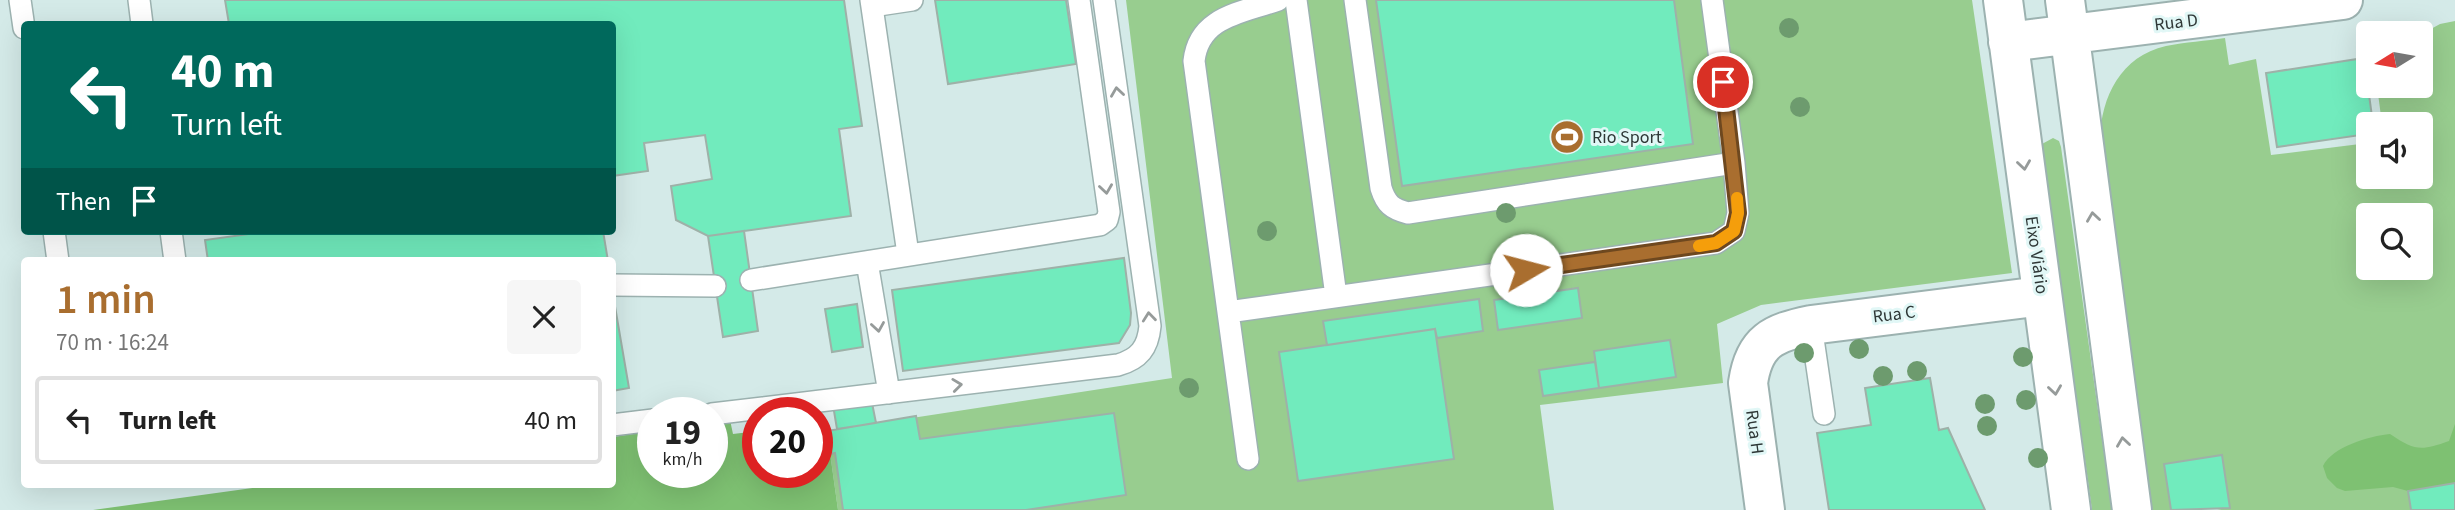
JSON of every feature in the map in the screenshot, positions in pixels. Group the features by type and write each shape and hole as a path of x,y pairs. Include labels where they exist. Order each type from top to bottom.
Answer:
{"street":[{"name":"Eixo Viário","path":"2003,0 2071,510"},
{"name":"Rua D","path":"2008,42 2067,17 2343,0"},
{"path":"2067,17 2132,510"},
{"path":"2018,120 2080,113"},
{"name":"Rua C","path":"1756,354 1766,342 1781,332 1811,325 2042,296"},
{"name":"Rua H","path":"1756,354 1748,383 1765,510"}],"lane":[{"path":"20,0 23,21"},
{"path":"139,0 142,21"},
{"path":"908,254 871,3 912,0"},
{"path":"751,280 1100,225 1107,220 1108,200 1079,0"},
{"path":"728,412 1118,365 1131,361 1142,353 1149,342 1150,326 1104,0"},
{"path":"1248,458 1194,61 1195,45 1203,33 1217,21 1279,0"},
{"path":"1296,0 1336,296"},
{"path":"1355,0 1381,188 1385,200 1393,209 1408,213 1734,163"},
{"path":"1228,312 1716,243 1734,231 1738,213 1712,0"},
{"path":"55,235 57,257"},
{"path":"172,235 174,257"},
{"path":"867,262 889,393"},
{"path":"616,285 715,286"},
{"path":"1811,325 1825,414"},
{"path":"616,425 637,423"}],"green space":[{"name":"Rio Sport","path":"1126,0 1972,0 2012,273 1761,305 1717,324 1723,383 1540,405 1554,510 838,510 833,474 833,430 1172,378"},
{"path":"2455,21 2455,485 2408,491 2411,510 2217,510 2230,507 2222,455 2164,464 2171,510 2152,510 2100,139 2104,108 2116,80 2137,59 2150,51 2166,46 2225,38 2229,65 2256,59 2271,155 2356,144 2356,189 2433,189 2433,112 2380,112 2379,98 2433,98 2433,28"},
{"path":"2053,138 2059,141 2061,147 2112,510 2092,510 2042,150 2042,144"},
{"path":"730,420 733,434 742,433 742,488 833,488 833,474 838,510 93,510 253,488 616,488 616,437 637,433 637,488 728,488"},
{"path":"2455,424 2455,485 2408,491 2393,487 2345,491 2337,488 2327,478 2323,466 2328,459 2352,444 2390,434 2418,448 2431,447 2449,441"}],"building":[{"path":"225,0 844,0 862,126 839,129 851,216 708,236 676,220 671,186 712,179 705,135 644,143 648,171 616,175 616,21 228,21"},
{"path":"935,0 1066,0 1076,64 948,84"},
{"path":"1376,0 1674,0 1693,144 1402,186"},
{"path":"2356,59 2356,98 2369,98 2371,112 2356,112 2356,136 2277,147 2266,73"},
{"path":"744,231 758,331 723,337 708,236"},
{"path":"241,235 604,235 607,257 207,257 205,240"},
{"path":"1124,258 1131,313 1130,325 1119,343 903,371 892,290"},
{"path":"1578,288 1582,318 1498,330 1494,300"},
{"path":"1479,299 1483,331 1437,338 1435,329 1327,345 1323,321"},
{"path":"857,304 863,347 832,352 825,309"},
{"path":"616,312 629,388 616,390"},
{"path":"1435,329 1454,459 1298,481 1279,352"},
{"path":"1670,340 1676,377 1599,388 1594,351"},
{"path":"1595,362 1599,388 1543,396 1539,370"},
{"path":"1930,378 1939,430 1948,428 1985,510 1829,510 1817,433 1871,425 1865,388"},
{"path":"871,398 876,423 837,429 833,405"},
{"path":"1114,413 1126,495 1026,510 843,510 833,453 833,430 916,416 920,439"},
{"path":"2222,455 2230,508 2171,510 2164,464"},
{"path":"2455,483 2455,510 2411,510 2408,491"}],"slow traffic":[{"path":"1699,246 1716,243 1734,231 1738,213 1737,198"}],"place":[{"name":"Rio Sport","path":"1567,137"}],"route":[{"path":"1526,270 1716,243 1734,231 1738,213 1723,82"}]}
